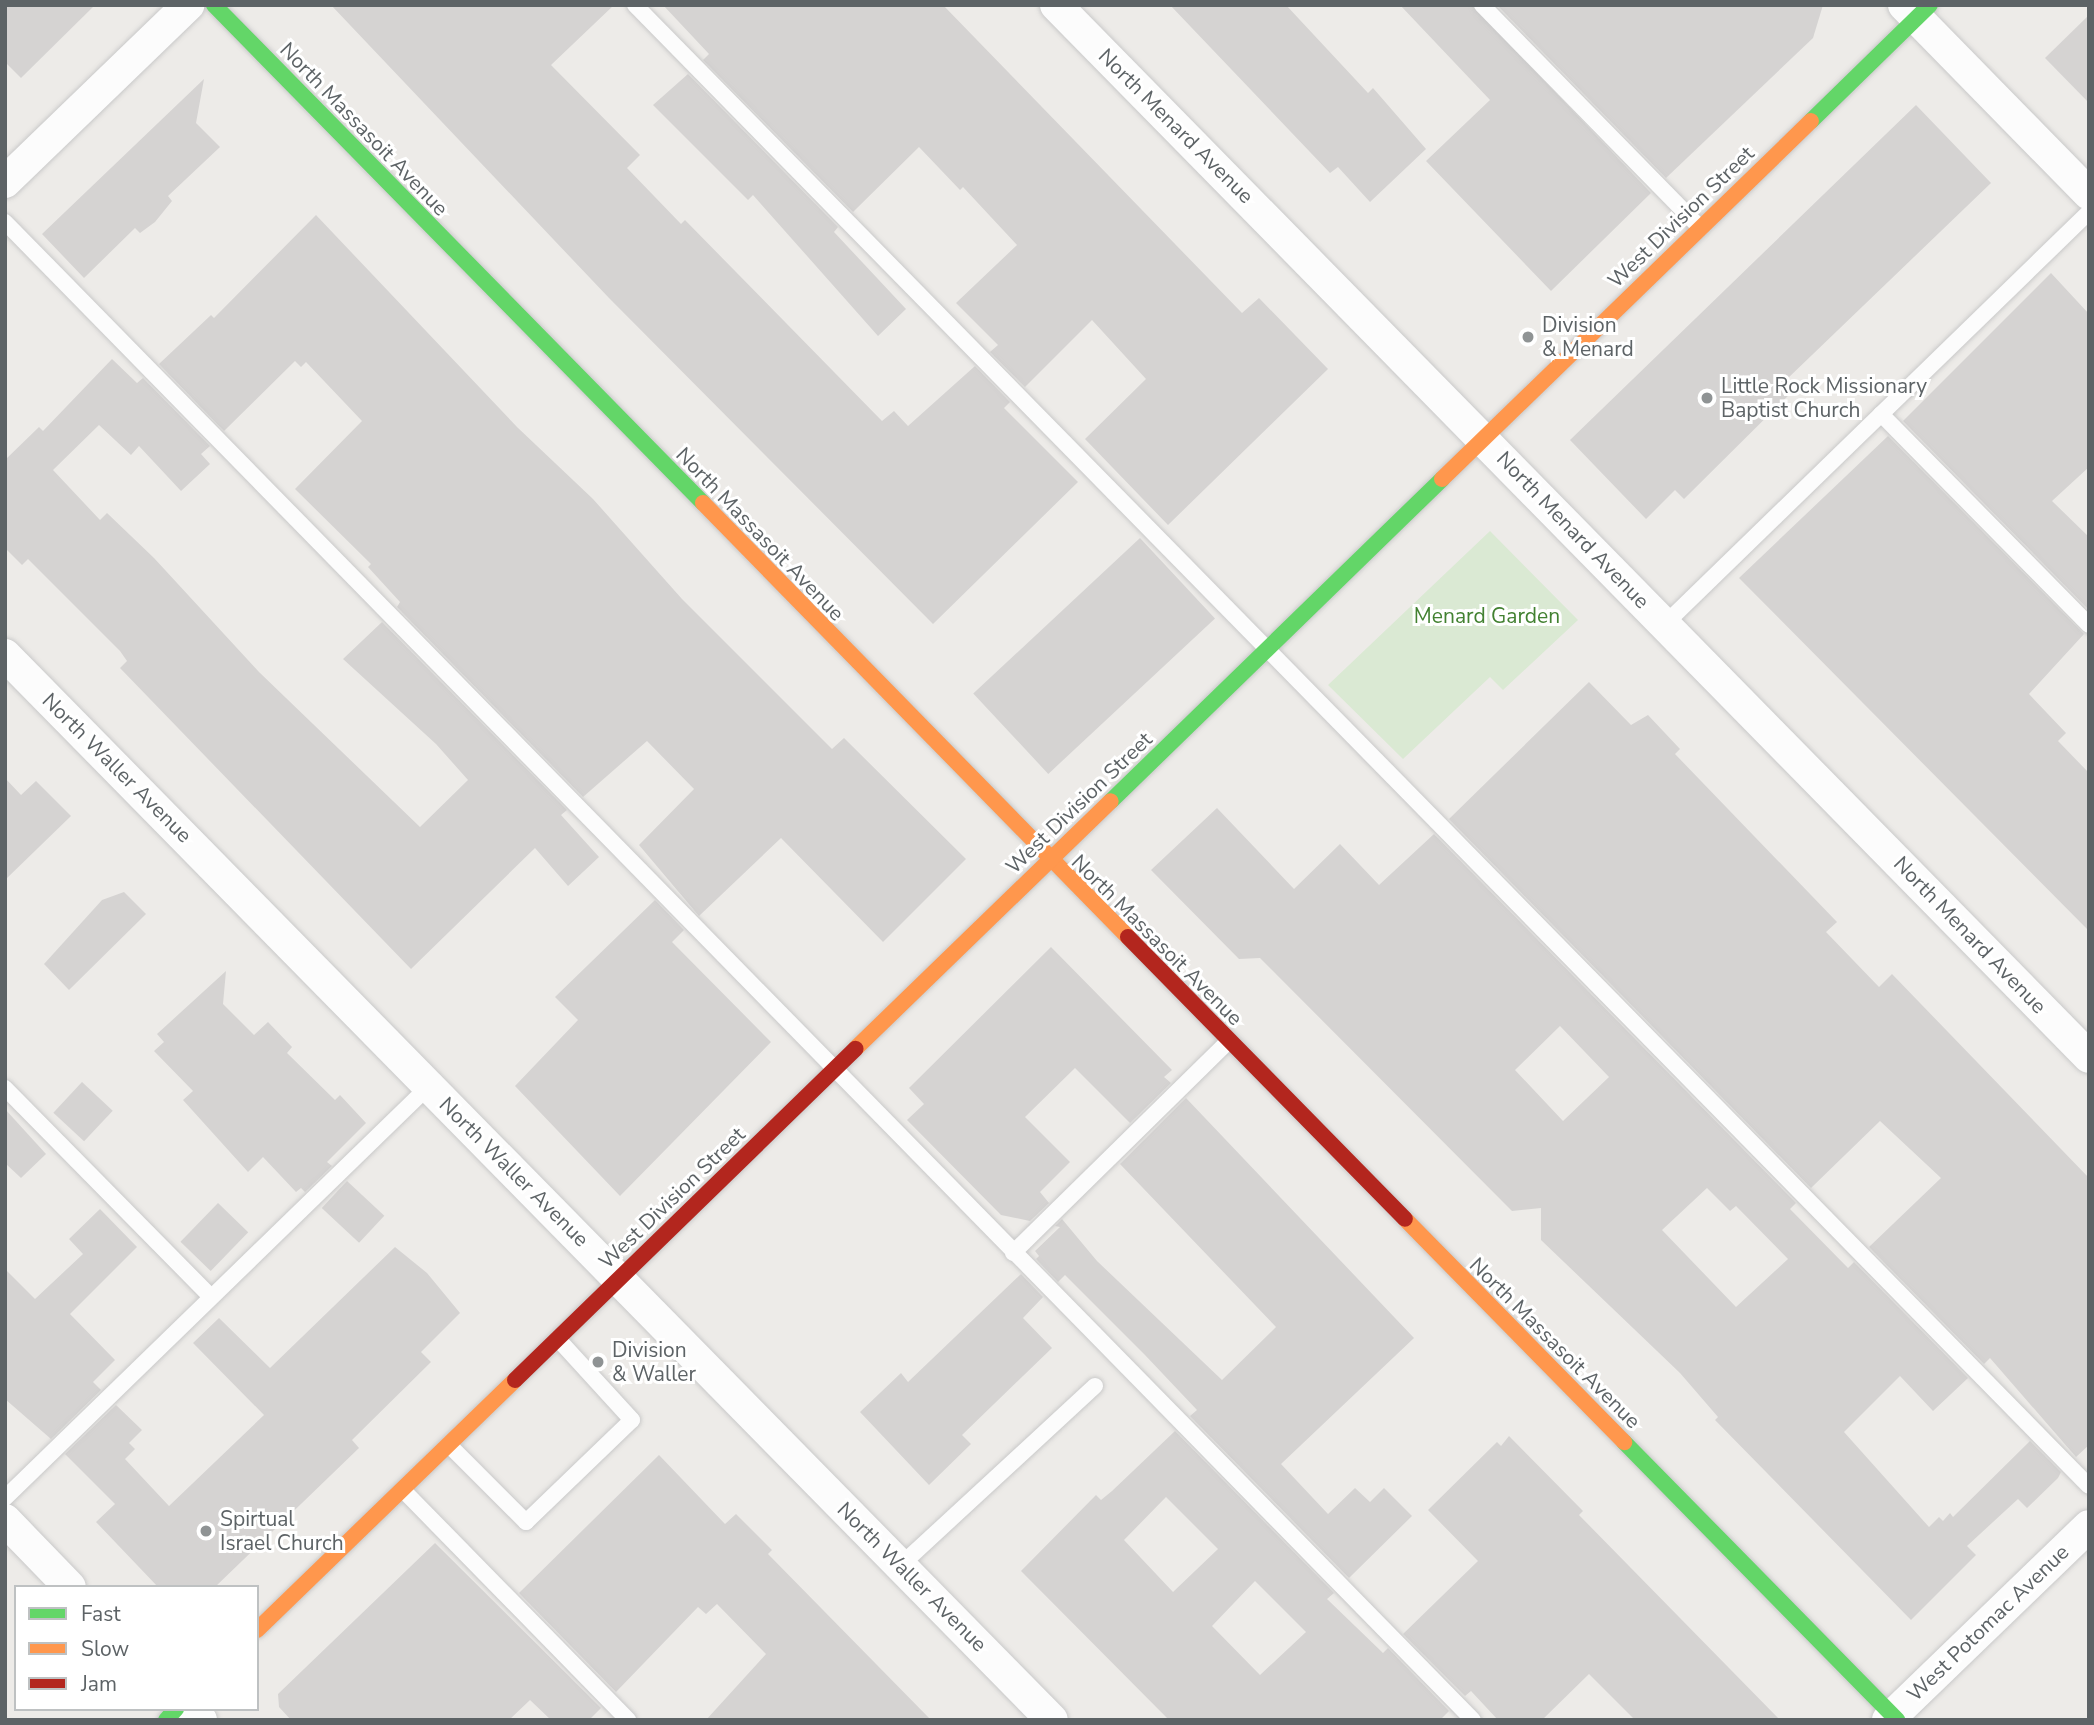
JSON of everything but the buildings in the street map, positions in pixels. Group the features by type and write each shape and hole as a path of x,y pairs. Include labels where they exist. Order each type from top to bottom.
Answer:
{"street":[{"path":"5,182 188,5"},
{"name":"North Massasoit Avenue","path":"214,5 1049,861 1893,1718"},
{"name":"North Menard Avenue","path":"1056,5 2089,1057"},
{"path":"1917,9 2089,194"},
{"name":"West Division Street","path":"259,1628 1700,228 1917,9"},
{"name":"North Waller Avenue","path":"5,655 1052,1720"},
{"path":"5,1520 68,1585"},
{"name":"West Potomac Avenue","path":"1893,1718 2089,1526"}],"lane":[{"path":"635,5 1269,647 2089,1486"},
{"path":"1482,5 1700,228"},
{"path":"1665,624 2089,212"},
{"path":"5,222 833,1071 1473,1720"},
{"path":"1881,414 2089,625"},
{"path":"1013,1253 1228,1042"},
{"path":"5,1498 429,1086"},
{"path":"5,1088 211,1297"},
{"path":"449,1444 526,1522 632,1420 558,1339"},
{"path":"901,1565 1095,1386"},
{"path":"403,1490 628,1720"}],"green space":[{"name":"Menard Garden","path":"1490,531 1578,620 1503,690 1490,677 1403,759 1328,685"}],"traffic: fast":[{"path":"214,5 703,503"},
{"path":"1811,121 1930,5"},
{"path":"1111,801 1442,479"},
{"path":"1624,1442 1897,1720"},
{"path":"166,1720 174,1711"}],"traffic: slow":[{"path":"1442,479 1811,121"},
{"path":"703,503 1128,937"},
{"path":"855,1049 1111,801"},
{"path":"1405,1219 1624,1442"},
{"path":"259,1628 515,1380"}],"traffic: jam":[{"path":"1128,937 1405,1219"},
{"path":"515,1380 855,1049"}],"place":[{"name":"Division & Menard","path":"1528,337"},
{"name":"Little Rock Missionary Baptist Church","path":"1707,398"},
{"name":"Division & Waller","path":"598,1362"},
{"name":"Spirtual Israel Church","path":"206,1531"}]}
